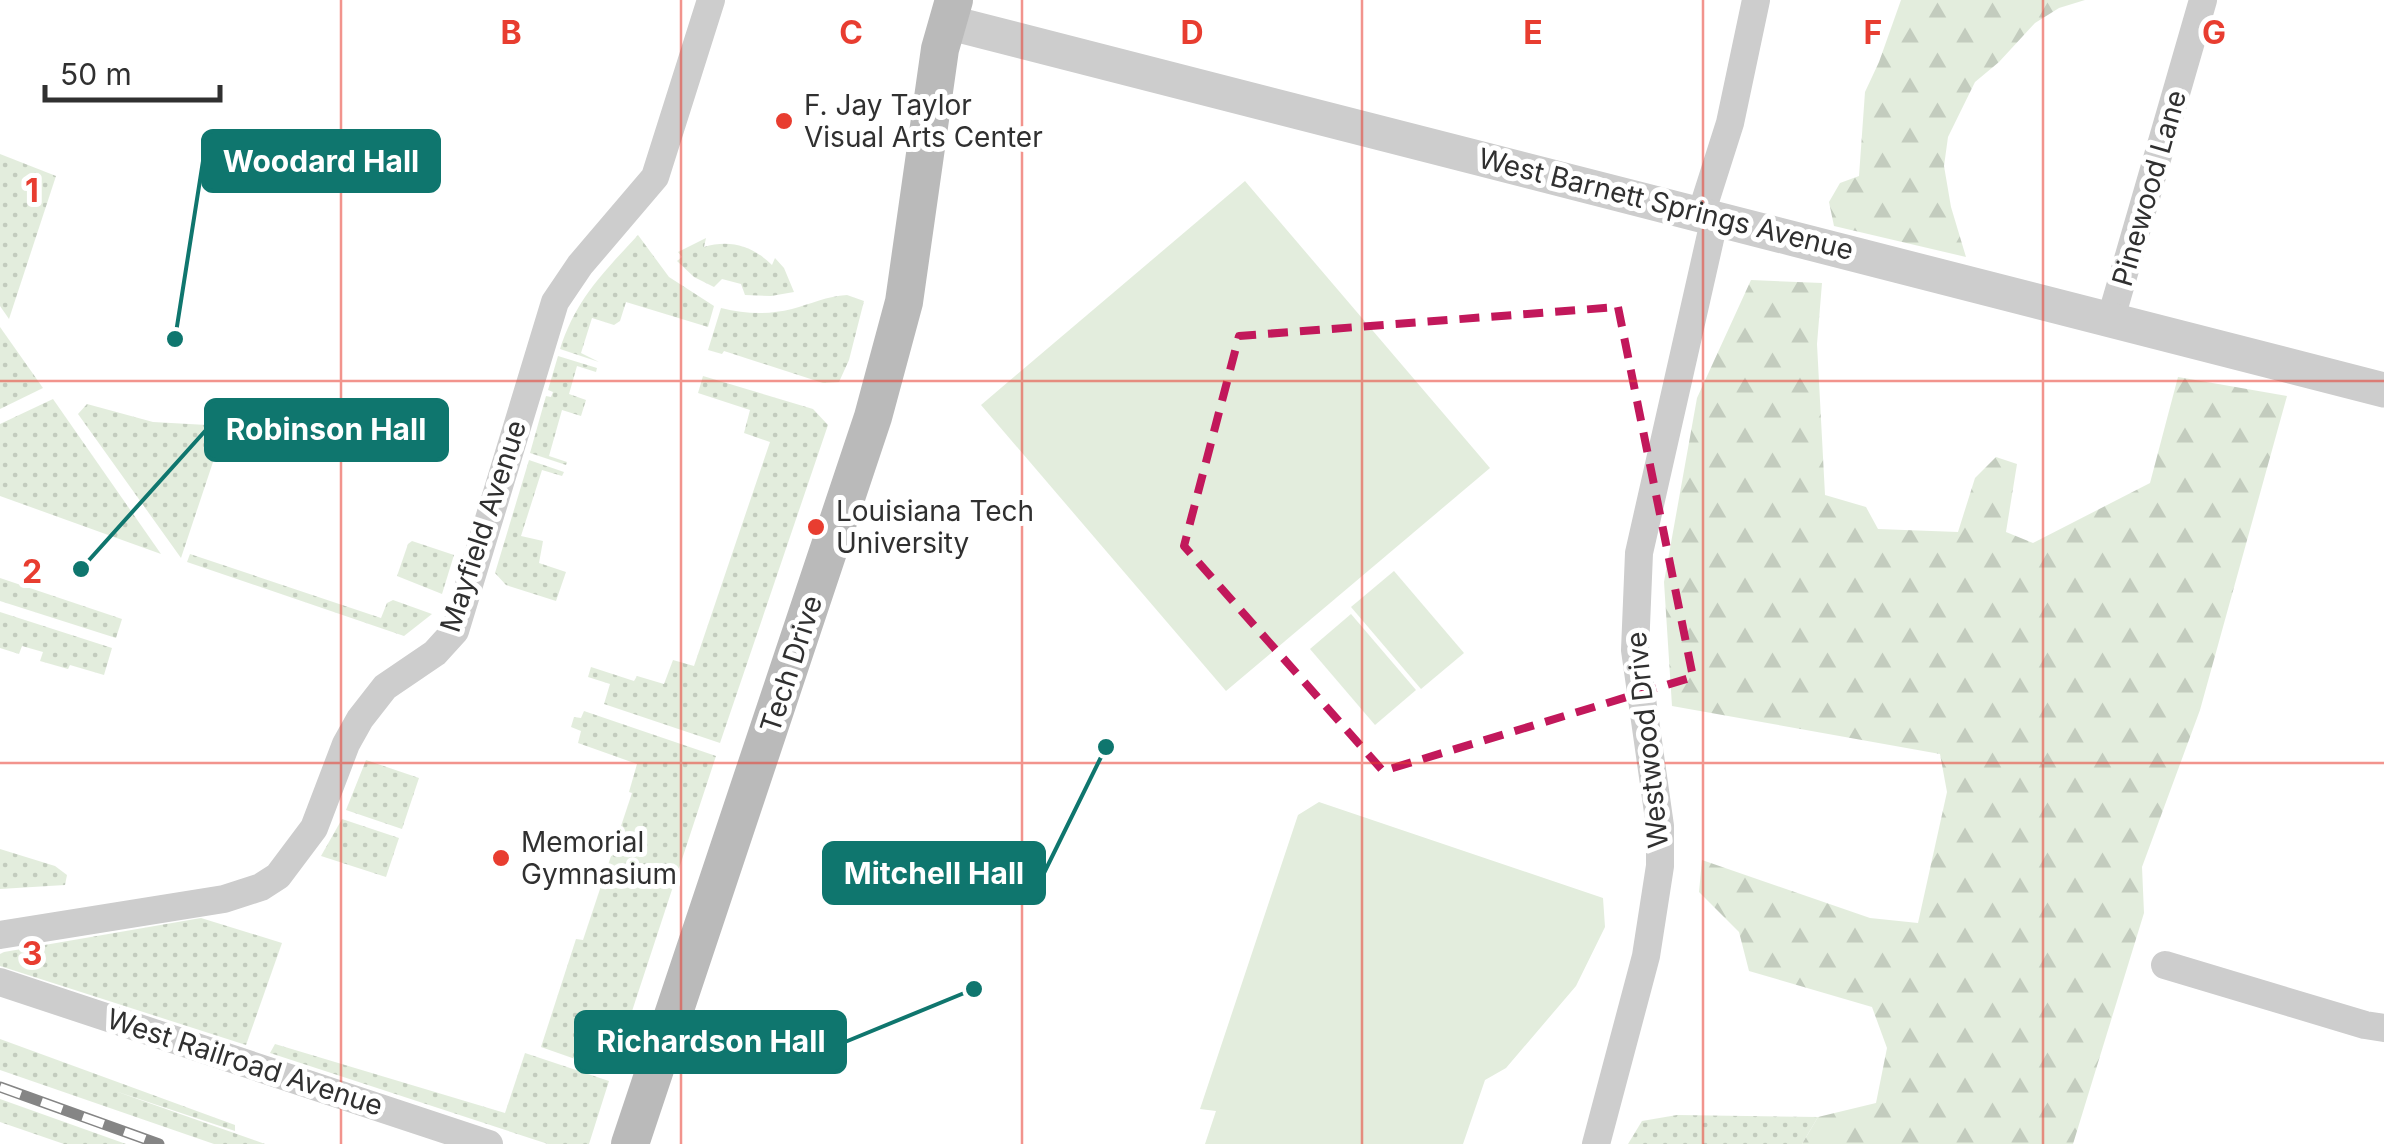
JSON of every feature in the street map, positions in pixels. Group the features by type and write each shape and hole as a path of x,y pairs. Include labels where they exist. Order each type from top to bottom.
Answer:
{"main road":[{"name":"Tech Drive","path":"630,1144 872,417 904,302 940,49 951,11"}],"street":[{"name":"Mayfield Avenue","path":"0,935 224,899 261,887 290,862 314,828 346,744 360,719 385,687 435,653 454,631 555,302 580,265 655,178 711,0"},
{"name":"Westwood Drive","path":"1596,1144 1646,956 1660,866 1660,826 1635,650 1639,553 1756,0"},
{"name":"Pinewood Lane","path":"2111,318 2204,0"},
{"name":"West Barnett Springs Avenue","path":"951,11 1708,215 2384,390"},
{"path":"2165,966 2384,1028"},
{"name":"West Railroad Avenue","path":"0,982 490,1144"}],"highlighted area":[{"path":"1618,307 1693,677 1383,771 1184,546 1239,336"}],"green space":[{"path":"1901,0 2085,0 2059,8 2035,23 1975,82 1948,137 1944,166 1966,257 1834,226 1829,202 1840,183 1859,176 1865,92"},
{"path":"0,154 56,176 9,319 0,306"},
{"path":"1245,181 1490,468 1226,691 981,405"},
{"path":"638,235 669,277 714,306 708,327 626,302 620,321 614,325 592,318 581,353 599,362 560,349 582,301"},
{"path":"706,238 704,247 741,246 772,265 775,258 794,292 745,295 741,284 722,279 714,287 694,277 677,261 682,257 678,252"},
{"path":"1751,280 1822,283 1817,344 1825,495 1866,507 1878,529 1958,532 1975,478 1996,457 2017,464 2006,532 2033,543 2150,483 2178,377 2287,396 2200,710 2142,867 2144,913 2073,1144 1802,1144 1818,1117 1876,1103 1887,1048 1872,1007 1749,971 1739,932 1699,892 1702,860 1870,918 1918,923 1947,792 1940,754 1672,706 1664,582 1697,398"},
{"path":"847,295 864,301 849,360 839,382 823,383 724,351 722,354 708,350 721,308 774,312"},
{"path":"0,327 43,388 0,409"},
{"path":"558,356 597,368 596,372 577,366 569,394 586,400 581,416 562,410 549,456 567,462 566,465 530,453 546,396 551,397 553,392 548,390"},
{"path":"703,376 813,409 828,425 720,743 604,704 610,684 588,677 591,667 634,681 637,676 664,684 673,660 694,666 770,442 744,433 750,410 698,393"},
{"path":"53,399 161,554 0,496 0,424"},
{"path":"87,404 153,422 225,426 181,558 78,414"},
{"path":"529,460 564,472 562,476 542,470 521,536 543,541 539,563 566,572 556,601 506,585 495,573"},
{"path":"412,541 454,555 442,594 397,576"},
{"path":"190,554 381,618 387,603 393,600 432,614 404,636 187,562"},
{"path":"1394,571 1464,653 1421,689 1351,607"},
{"path":"0,578 122,619 116,638 0,601"},
{"path":"0,612 112,648 104,675 40,661 43,652 22,646 19,654 0,648"},
{"path":"1351,614 1416,690 1375,725 1310,649"},
{"path":"584,711 716,756 612,1072 541,1047 576,939 583,940 632,793 629,792 637,764 578,743 581,731 571,727 574,717 581,718"},
{"path":"366,760 419,778 402,829 346,810"},
{"path":"1319,802 1603,898 1605,927 1576,986 1506,1068 1485,1080 1463,1144 1205,1144 1216,1111 1200,1109 1298,815"},
{"path":"342,819 399,838 386,877 321,856"},
{"path":"0,849 55,866 67,875 65,885 0,889"},
{"path":"201,918 282,943 246,1045 0,966 0,954 4,952"},
{"path":"0,1039 235,1125 235,1131 115,1091 265,1144 214,1144 0,1070"},
{"path":"275,1044 505,1113 525,1053 609,1081 589,1144 548,1144 270,1053"},
{"path":"0,1099 126,1144 64,1144 0,1122"},
{"path":"1677,1115 1818,1117 1802,1144 1628,1144 1642,1121"}],"railway":[{"path":"0,1087 159,1144"}],"place":[{"name":"F. Jay Taylor Visual Arts Center","path":"784,121"},
{"name":"Woodard Hall","path":"175,339"},
{"name":"Louisiana Tech University","path":"816,527"},
{"name":"Robinson Hall","path":"81,569"},
{"name":"Mitchell Hall","path":"1106,747"},
{"name":"Memorial Gymnasium","path":"501,858"},
{"name":"Richardson Hall","path":"974,989"}]}
